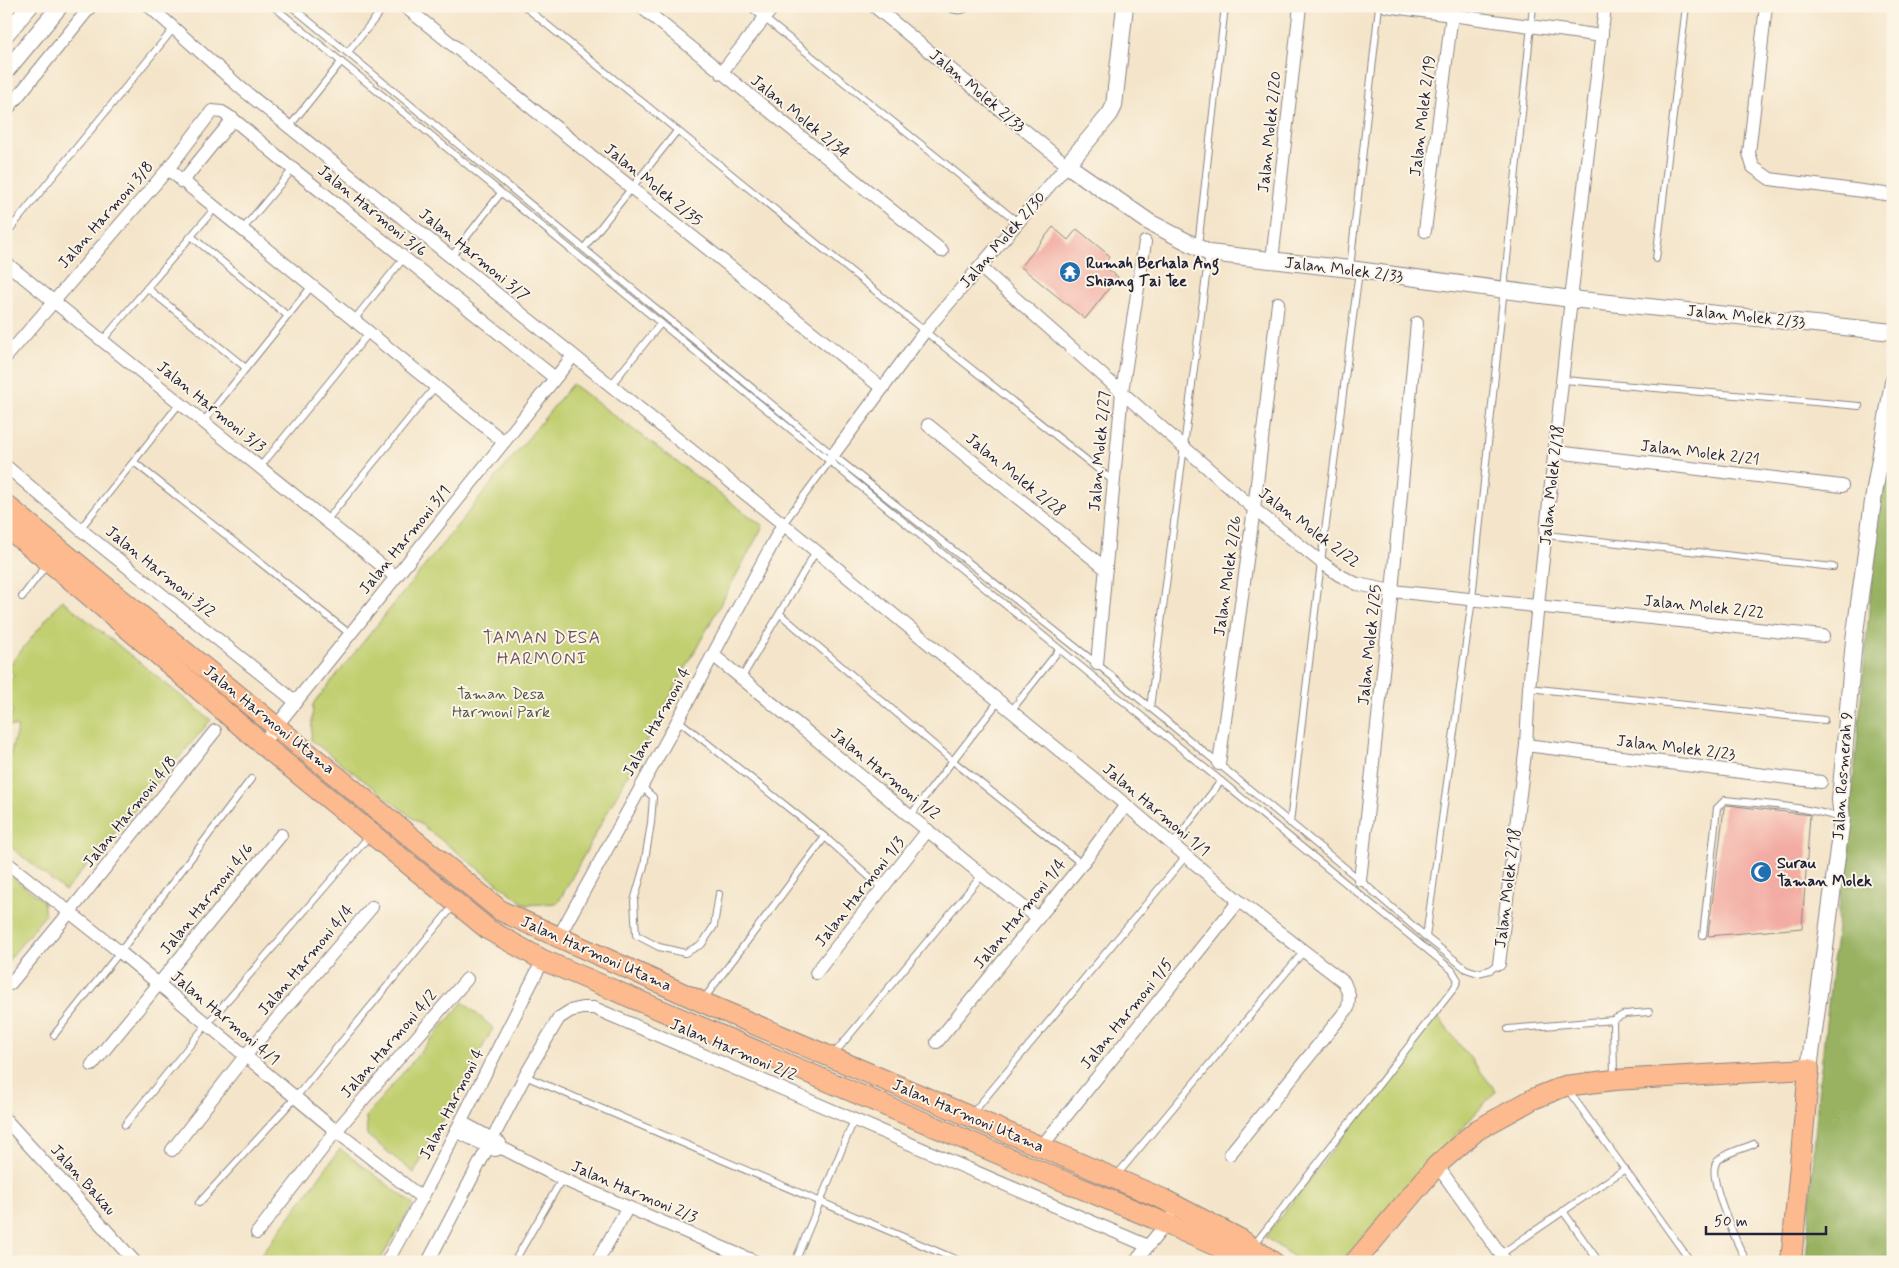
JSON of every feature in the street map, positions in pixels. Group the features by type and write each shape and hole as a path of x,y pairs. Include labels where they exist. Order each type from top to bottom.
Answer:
{"main road":[{"name":"Jalan Harmoni Utama","path":"6,505 501,911 702,1002 1179,1207 1246,1258"},
{"name":"Jalan Harmoni Utama","path":"6,527 262,744 488,930 543,960 1230,1252 1246,1258 1273,1262"},
{"path":"1355,1262 1437,1165 1477,1130 1533,1099 1566,1086 1614,1080 1809,1069"},
{"name":"Jalan Rosmerah 9","path":"1791,1262 1809,1069"}],"street":[{"path":"6,34 30,6"},
{"path":"6,71 60,6"},
{"path":"6,111 91,6"},
{"name":"Jalan Harmoni 3/7","path":"149,6 242,89 784,524"},
{"name":"Jalan Molek 2/35","path":"404,6 882,388"},
{"name":"Jalan Molek 2/34","path":"640,6 942,252"},
{"path":"721,73 774,6"},
{"name":"Jalan Molek 2/33","path":"874,6 1067,165 1149,222 1203,250 1272,261 1571,299 1893,332"},
{"name":"Jalan Molek 2/30","path":"831,458 925,331 1110,114 1114,106 1125,6"},
{"name":"Jalan Molek 2/20","path":"1272,261 1300,6"},
{"path":"1386,6 1453,11 1531,26 1602,36"},
{"name":"Jalan Molek 2/18","path":"1499,964 1526,745 1529,688 1605,6"},
{"path":"1766,6 1749,153 1753,167 1770,179 1892,192"},
{"name":"Jalan Molek 2/19","path":"1425,231 1453,11"},
{"name":"Jalan Harmoni 3/8","path":"6,357 168,169 212,111 222,112 233,119"},
{"path":"182,182 233,119"},
{"name":"Jalan Harmoni 3/6","path":"233,119 555,378"},
{"path":"168,169 504,442"},
{"name":"Jalan Molek 2/27","path":"1097,664 1122,392 1145,242"},
{"name":"Jalan Harmoni 3/3","path":"6,263 396,577"},
{"name":"Jalan Molek 2/22","path":"980,267 1254,509 1321,562 1339,575 1357,584 1392,591 1472,600 1822,636"},
{"name":"Jalan Molek 2/26","path":"1219,764 1254,509 1278,303"},
{"name":"Jalan Molek 2/25","path":"1360,880 1392,591 1417,324"},
{"name":"Jalan Harmoni 3/1","path":"262,744 573,356"},
{"name":"Jalan Rosmerah 9","path":"1809,1069 1842,819 1840,800 1854,640 1874,494 1893,382"},
{"name":"Jalan Molek 2/28","path":"928,425 1106,569"},
{"name":"Jalan Molek 2/21","path":"1556,452 1842,486"},
{"name":"Jalan Harmoni 3/2","path":"6,466 296,702"},
{"name":"Jalan Harmoni 1/1","path":"784,524 1240,901 1344,982 1349,995 1348,1008 1230,1154"},
{"name":"Jalan Harmoni 4","path":"559,936 784,524"},
{"name":"Jalan Harmoni 1/2","path":"712,655 982,875 1038,918"},
{"name":"Jalan Harmoni 4/8","path":"10,984 215,731"},
{"name":"Jalan Molek 2/23","path":"1526,745 1821,782"},
{"name":"Jalan Harmoni 1/4","path":"937,1042 1082,864 1126,805"},
{"name":"Jalan Harmoni 1/3","path":"816,973 928,830"},
{"name":"Jalan Harmoni 4/6","path":"92,1065 281,835"},
{"name":"Jalan Harmoni 4/1","path":"6,862 120,952 336,1131 422,1198"},
{"name":"Jalan Harmoni 1/5","path":"1040,1147 1240,901"},
{"name":"Jalan Harmoni 4/4","path":"172,1150 245,1056 372,907"},
{"name":"Jalan Harmoni 4","path":"387,1262 422,1198 543,960"},
{"name":"Jalan Harmoni 4/2","path":"257,1232 336,1131 467,978"},
{"name":"Jalan Harmoni 2/2","path":"428,1262 494,1145 525,1076 559,1018 570,1011 582,1008 594,1008 1148,1246"},
{"name":"Jalan Bakau","path":"6,1120 135,1262"},
{"name":"Jalan Harmoni 2/3","path":"459,1126 562,1179 756,1262"},
{"path":"1437,1165 1503,1258"},
{"path":"597,1262 628,1207"},
{"path":"1135,1262 1179,1207"}],"lane":[{"path":"273,6 661,323 831,458 1097,664 1466,969 1478,973 1490,970 1499,964"},
{"path":"291,6 584,248 1059,650 1452,970 1458,980 1454,988 1246,1258"},
{"path":"348,52 385,6"},
{"path":"524,6 1113,481"},
{"path":"749,6 1018,223"},
{"path":"946,6 952,10 965,10 970,6"},
{"path":"1150,708 1184,447 1225,6"},
{"path":"1290,822 1354,270 1379,6"},
{"path":"1426,937 1472,600 1533,6"},
{"path":"1656,260 1686,6"},
{"path":"6,234 174,28"},
{"path":"289,127 341,62"},
{"path":"584,248 677,131"},
{"path":"242,230 293,169"},
{"path":"451,258 501,193"},
{"path":"102,340 215,208"},
{"path":"191,236 288,316"},
{"path":"353,321 404,258"},
{"path":"203,422 311,287"},
{"path":"147,288 246,368"},
{"path":"611,385 661,323"},
{"path":"260,467 369,333"},
{"path":"1564,380 1860,406"},
{"path":"326,521 435,387"},
{"path":"80,528 180,403"},
{"path":"784,524 831,458"},
{"path":"134,462 350,634"},
{"path":"1546,535 1833,567"},
{"path":"741,679 816,551"},
{"path":"22,597 49,562"},
{"path":"780,614 953,761 1082,864"},
{"path":"1010,712 1059,650"},
{"path":"1529,688 1824,720"},
{"path":"910,816 998,702"},
{"path":"678,720 825,836 882,889"},
{"path":"54,1035 120,952 251,779"},
{"path":"1172,845 1221,782"},
{"path":"641,786 653,797 652,823 634,902 636,935 659,947 684,953 702,944 714,926 719,894"},
{"path":"1703,934 1718,808 1725,800 1770,803 1813,810 1842,819"},
{"path":"125,1124 207,1024 371,834"},
{"path":"702,1002 825,836"},
{"path":"969,1117 1186,856"},
{"path":"832,1057 982,875"},
{"path":"199,1203 296,1097 456,903"},
{"path":"1115,1178 1304,950"},
{"path":"1508,1029 1613,1020 1625,1014 1649,1012"},
{"path":"1613,1020 1614,1080"},
{"path":"525,1076 962,1262"},
{"path":"1566,1086 1691,1262"},
{"path":"795,1262 854,1120"},
{"path":"1747,1262 1736,1242 1716,1186 1714,1172 1716,1163 1721,1158 1754,1144"},
{"path":"1503,1258 1563,1211 1625,1169"},
{"path":"514,1262 562,1179"},
{"path":"1563,1211 1599,1262"}],"green space":[{"name":"Taman Desa Harmoni Park","path":"572,384 763,526 558,903 526,905 311,740 313,704"},
{"path":"1893,404 1893,1262 1806,1262 1818,1094 1855,767 1876,532"},
{"path":"62,600 211,720 65,891 6,843 6,768 18,727 7,725 13,711 6,703 6,686 14,675 7,668"},
{"path":"6,872 43,901 45,915 6,963"},
{"path":"463,1002 493,1028 414,1173 367,1135 366,1116"},
{"path":"1437,1016 1496,1091 1340,1262 1301,1262 1265,1237"},
{"path":"340,1149 413,1204 379,1262 256,1262"}],"building":[{"name":"Rumah Berhala Ang Shiang Tai Tee","path":"1053,227 1068,240 1077,229 1110,256 1103,265 1118,277 1085,319 1021,267"},
{"name":"Surau Taman Molek","path":"1727,805 1810,815 1802,928 1708,936 1724,808"}],"place":[{"name":"Rumah Berhala Ang Shiang Tai Tee","path":"1070,272"},
{"name":"Surau Taman Molek","path":"1761,872"}],"district":[{"name":"TAMAN DESA HARMONI","path":"542,648"}]}
